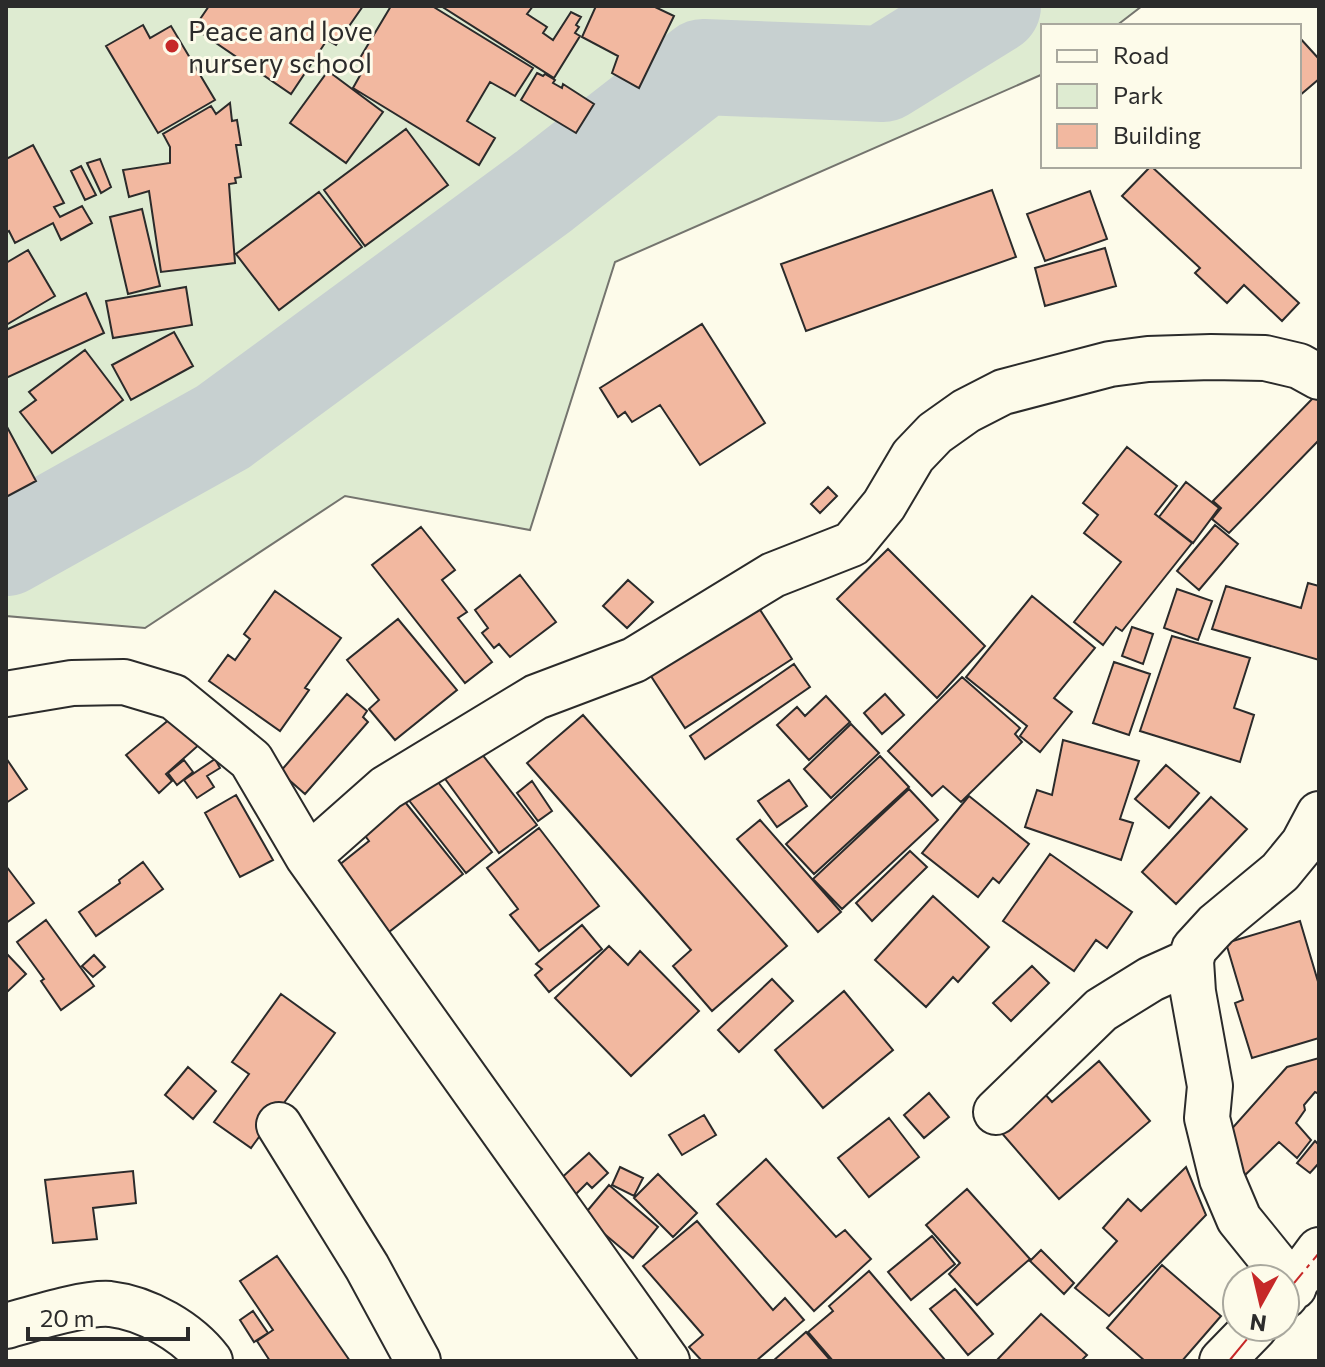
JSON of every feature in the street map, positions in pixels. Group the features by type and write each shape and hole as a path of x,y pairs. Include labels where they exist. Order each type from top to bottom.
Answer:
{"street":[{"path":"308,857 386,788 536,697 634,660 773,575 852,544 884,505 913,456 935,433 966,411 1003,392 1110,364 1148,359 1265,358 1299,366 1319,377"},
{"path":"6,694 72,683 124,682 174,697 251,760 308,857 667,1361"},
{"path":"1270,1263 1239,1219 1222,1179 1207,1118 1210,1086 1193,992 1191,961 1194,949 1216,925 1280,872 1303,844 1319,814"},
{"path":"996,1112 1101,1010 1151,979 1191,961"},
{"path":"279,1125 367,1267 418,1361"},
{"path":"1301,1276 1319,1250"},
{"path":"6,1326 58,1312 109,1304 160,1319 202,1350 210,1361"},
{"path":"1222,1361 1239,1343"}],"green space":[{"path":"6,6 1142,6 1119,24 1041,24 1041,75 615,262 530,530 345,496 145,628 6,616"}],"building":[{"path":"209,6 363,6 336,45 327,40 291,94 194,28"},
{"path":"391,6 432,6 533,68 515,96 490,82 467,121 495,138 479,165 353,88 367,63 360,58"},
{"path":"441,6 533,6 527,14 547,27 543,33 553,40 571,12 581,17 575,33 580,36 554,78"},
{"path":"596,6 653,6 674,16 639,88 612,73 618,56 582,37"},
{"path":"143,25 150,38 171,26 215,100 158,133 106,46"},
{"path":"1301,39 1319,59 1319,79 1301,94"},
{"path":"328,71 383,112 346,163 290,123"},
{"path":"537,73 545,74 555,80 553,83 562,88 563,84 594,104 576,133 521,100"},
{"path":"230,103 232,121 237,120 241,145 236,145 241,177 235,178 236,183 229,184 235,263 161,272 149,191 129,197 123,170 170,163 170,147 163,134 211,106 216,114"},
{"path":"406,129 448,185 365,246 324,190"},
{"path":"33,145 64,203 54,207 60,217 82,206 92,223 61,240 53,223 15,243 9,231 6,233 6,159"},
{"path":"100,159 111,187 101,193 87,163"},
{"path":"81,166 96,195 85,200 71,171"},
{"path":"1149,168 1153,168 1299,303 1282,321 1244,285 1227,303 1195,273 1200,268 1122,196"},
{"path":"992,190 1016,257 806,331 781,264"},
{"path":"1090,191 1107,239 1045,261 1027,214"},
{"path":"319,192 362,247 279,310 236,254"},
{"path":"142,209 160,286 128,294 110,217"},
{"path":"1105,248 1116,286 1045,306 1035,268"},
{"path":"28,250 55,296 6,325 6,263"},
{"path":"186,287 192,325 113,338 106,301"},
{"path":"86,293 104,333 6,378 6,330"},
{"path":"702,324 765,423 700,465 660,405 632,422 625,412 618,417 600,388"},
{"path":"174,332 193,366 131,400 112,365"},
{"path":"85,350 123,400 52,453 20,412 36,400 29,392"},
{"path":"1315,396 1319,400 1319,440 1229,533 1212,519 1221,508 1213,501"},
{"path":"6,425 36,481 6,497"},
{"path":"1127,447 1177,486 1155,514 1192,543 1122,631 1116,627 1103,645 1074,622 1121,562 1084,533 1098,515 1083,503"},
{"path":"1186,482 1219,508 1193,543 1159,517"},
{"path":"828,487 837,496 820,513 811,504"},
{"path":"1215,525 1238,544 1199,590 1177,571"},
{"path":"421,527 455,570 442,580 467,612 458,618 492,662 465,683 372,565"},
{"path":"888,549 985,646 937,698 837,599"},
{"path":"520,575 556,622 510,657 499,644 494,648 482,633 488,628 475,610"},
{"path":"628,580 653,602 627,628 603,606"},
{"path":"1308,583 1319,586 1319,660 1212,629 1226,586 1301,608"},
{"path":"1177,589 1212,601 1198,640 1164,628"},
{"path":"275,591 341,638 305,688 309,690 280,731 209,681 228,655 235,660 250,639 244,634"},
{"path":"1032,596 1095,648 1054,698 1072,712 1040,752 1020,736 1027,726 966,677"},
{"path":"753,599 792,659 685,728 645,667"},
{"path":"398,619 457,690 395,740 369,709 379,700 347,660"},
{"path":"1132,627 1153,634 1143,664 1122,656"},
{"path":"1172,636 1250,658 1234,708 1254,715 1240,762 1140,731"},
{"path":"1114,662 1150,674 1129,735 1093,723"},
{"path":"794,664 810,687 705,759 690,736"},
{"path":"962,677 1020,728 1015,734 1022,742 961,802 943,786 932,796 888,751"},
{"path":"347,694 367,711 363,717 368,722 305,794 280,772"},
{"path":"885,694 904,715 882,734 864,713"},
{"path":"826,696 850,722 809,760 777,725 797,707 805,716"},
{"path":"176,714 201,743 166,774 172,781 159,793 126,755"},
{"path":"583,715 787,946 712,1011 673,966 691,950 527,763"},
{"path":"851,724 879,753 831,798 804,769"},
{"path":"1063,740 1139,761 1120,819 1133,823 1121,860 1025,827 1037,790 1052,795"},
{"path":"478,749 537,825 499,853 443,776"},
{"path":"880,756 909,787 814,874 786,844"},
{"path":"6,758 27,789 6,803"},
{"path":"215,759 220,768 207,776 214,787 197,798 184,780"},
{"path":"184,760 193,772 177,785 168,773"},
{"path":"1166,765 1199,793 1169,828 1135,799"},
{"path":"431,773 492,852 466,873 404,794"},
{"path":"789,780 807,806 777,827 758,801"},
{"path":"532,781 552,811 538,821 517,793"},
{"path":"909,789 938,820 842,909 813,879"},
{"path":"236,795 273,860 240,877 205,813"},
{"path":"969,796 1029,844 999,883 993,878 978,897 922,853"},
{"path":"401,797 463,874 380,939 328,874 369,841 360,829"},
{"path":"1211,797 1247,829 1176,904 1142,872"},
{"path":"760,820 841,912 818,932 737,839"},
{"path":"539,828 599,906 539,951 510,915 518,909 487,868"},
{"path":"910,851 927,867 872,921 856,903"},
{"path":"1050,854 1132,912 1107,948 1096,940 1074,971 1003,921"},
{"path":"143,862 163,889 96,936 79,912"},
{"path":"6,866 34,903 6,923"},
{"path":"933,896 989,947 958,982 953,977 926,1007 875,960"},
{"path":"46,920 94,986 61,1010 41,981 44,979 17,942"},
{"path":"1300,921 1319,985 1319,1038 1252,1058 1235,1003 1243,1000 1226,943"},
{"path":"582,925 602,949 549,992 535,975 542,969 536,964"},
{"path":"609,946 628,965 640,951 699,1011 631,1076 555,998"},
{"path":"6,953 26,974 6,993"},
{"path":"94,955 105,967 93,977 82,966"},
{"path":"1032,966 1049,983 1011,1021 993,1003"},
{"path":"772,979 793,1001 739,1052 718,1030"},
{"path":"844,991 893,1050 823,1108 775,1050"},
{"path":"281,994 335,1033 251,1148 214,1122 249,1074 232,1062"},
{"path":"1319,1058 1319,1094 1315,1092 1304,1105 1305,1110 1296,1123 1311,1140 1297,1158 1279,1142 1241,1179 1228,1133 1287,1067"},
{"path":"1099,1061 1150,1121 1059,1199 1000,1131 1044,1093 1052,1102"},
{"path":"188,1067 216,1091 193,1119 165,1095"},
{"path":"929,1093 949,1117 924,1138 904,1115"},
{"path":"704,1115 716,1135 682,1155 669,1135"},
{"path":"889,1118 919,1157 869,1197 838,1158"},
{"path":"1315,1141 1319,1145 1319,1163 1310,1173 1297,1163"},
{"path":"589,1153 608,1173 592,1188 587,1183 573,1197 558,1181"},
{"path":"766,1159 836,1237 845,1230 871,1259 814,1311 717,1204"},
{"path":"620,1167 643,1178 634,1196 612,1185"},
{"path":"1186,1167 1206,1215 1109,1316 1075,1288 1117,1241 1103,1228 1128,1199 1141,1211"},
{"path":"133,1171 136,1203 93,1208 97,1239 53,1243 45,1180"},
{"path":"658,1174 697,1213 673,1237 634,1198"},
{"path":"609,1185 658,1227 633,1258 583,1216"},
{"path":"967,1189 1030,1259 977,1305 949,1274 960,1263 926,1225"},
{"path":"697,1221 773,1310 785,1298 804,1320 756,1361 702,1361 689,1347 703,1335 643,1266"},
{"path":"932,1236 955,1264 911,1300 888,1272"},
{"path":"1041,1250 1074,1283 1064,1294 1030,1261"},
{"path":"277,1256 350,1361 270,1361 257,1341 273,1330 240,1281"},
{"path":"1162,1265 1221,1316 1182,1361 1145,1361 1107,1328"},
{"path":"869,1271 944,1361 833,1361 808,1332 833,1311 829,1306"},
{"path":"955,1289 993,1334 968,1355 930,1309"},
{"path":"253,1311 268,1333 254,1342 240,1320"},
{"path":"1041,1314 1087,1355 1081,1361 996,1361"},
{"path":"806,1332 831,1361 773,1361"}],"waterway":[{"path":"6,548 223,427 544,191 703,67 883,74 993,6"}],"power":[{"path":"1301,1275 1319,1253"},
{"path":"1229,1361 1244,1343"}],"place":[{"name":"Peace and love nursery school","path":"172,46"}]}
